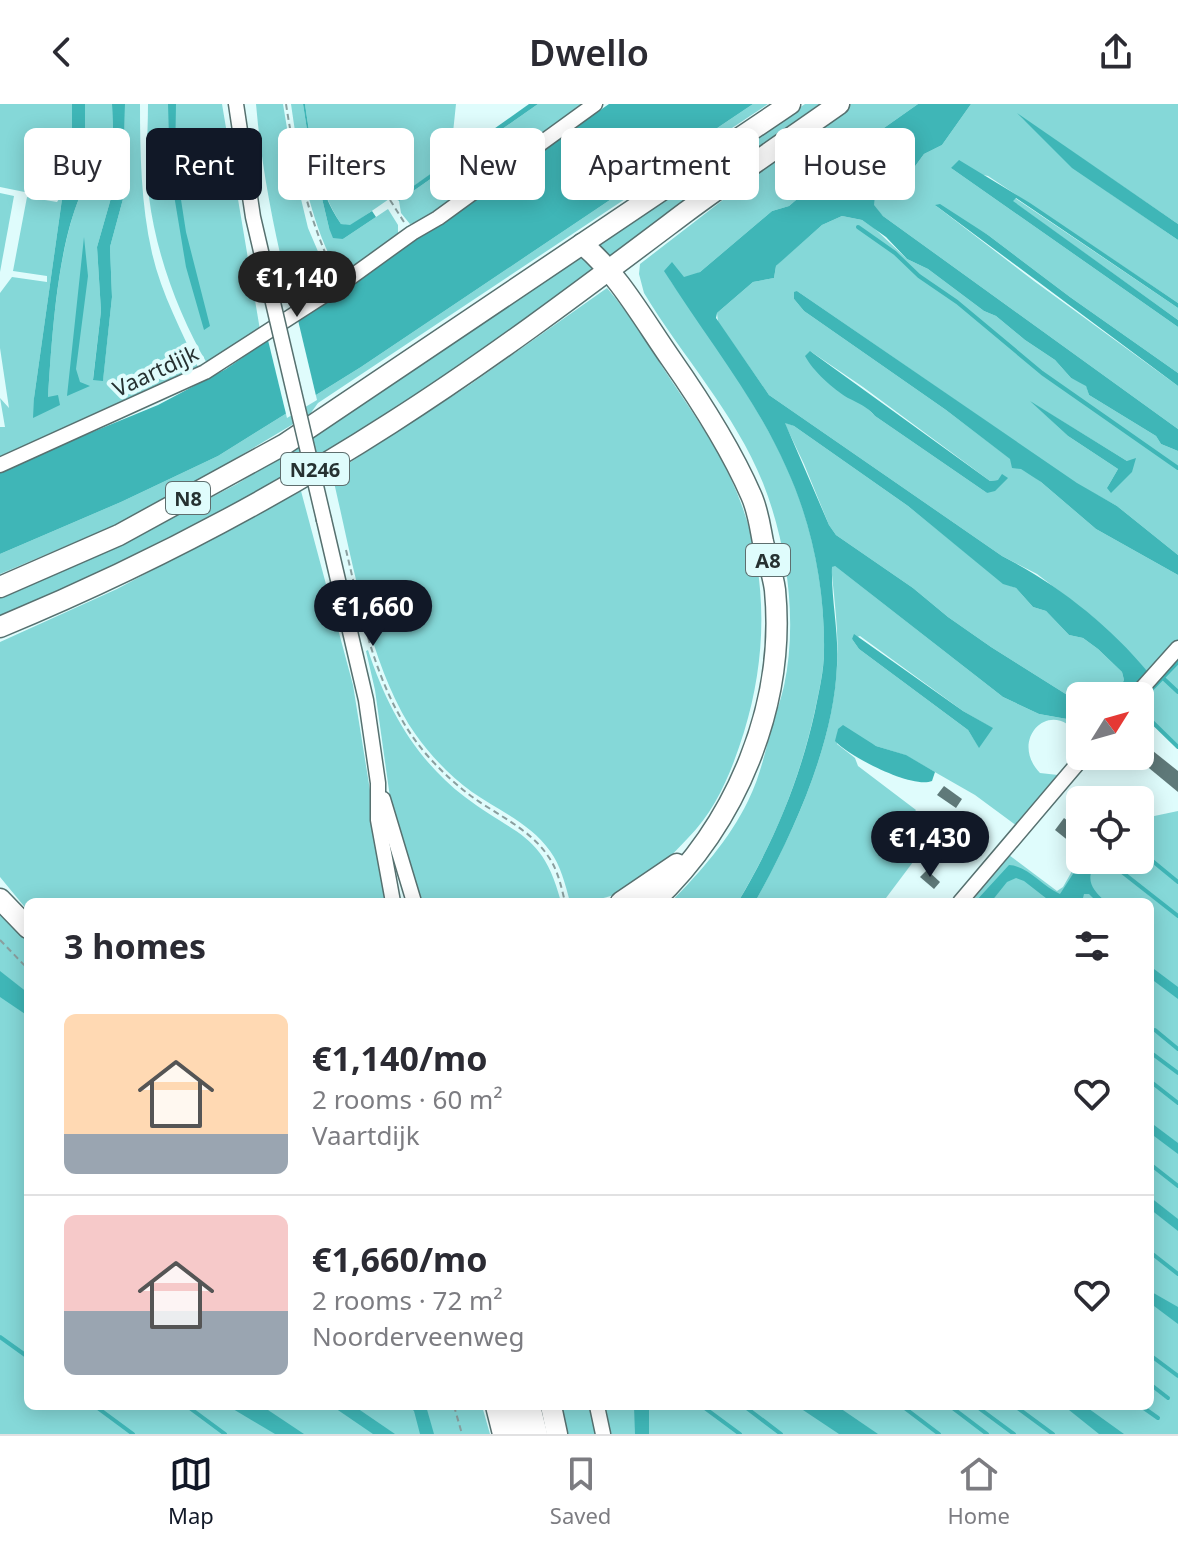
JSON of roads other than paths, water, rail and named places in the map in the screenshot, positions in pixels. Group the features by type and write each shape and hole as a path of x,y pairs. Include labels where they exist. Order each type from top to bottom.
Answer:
{"highway":[{"name":"N8","path":"0,587 119,535 259,459 790,104"},
{"path":"608,272 839,104"},
{"name":"A8","path":"582,244 596,255 717,429 753,498 775,589 774,665 760,731 731,801 703,845 657,898"},
{"name":"N246","path":"0,627 173,547 338,456 454,382 608,272"},
{"name":"A8","path":"627,898 703,845"},
{"path":"0,899 24,924"},
{"path":"497,1410 503,1434"},
{"path":"514,1410 520,1434"},
{"path":"531,1410 537,1434"},
{"path":"552,1410 557,1434"}],"street":[{"path":"236,104 245,177 366,700 378,783 378,820 392,898"},
{"name":"Vaartdijk","path":"0,465 205,372 438,218 595,104"},
{"path":"1148,682 1178,648"},
{"path":"963,898 1072,770"},
{"path":"378,783 413,898"},
{"path":"598,1410 603,1434"}],"waterway":[{"path":"858,227 957,302 1042,373 1178,468"},
{"path":"1154,687 1178,662"},
{"path":"1163,678 1178,692"},
{"path":"1154,724 1178,747"},
{"path":"1154,862 1178,882"},
{"path":"1124,874 1178,916"},
{"path":"1155,1030 1178,1049"},
{"path":"1154,1055 1178,1073"},
{"path":"1154,1084 1178,1103"},
{"path":"1154,1167 1178,1186"},
{"path":"1154,1255 1178,1274"},
{"path":"0,1337 24,1354"},
{"path":"1154,1358 1178,1376"},
{"path":"1154,1387 1168,1398"},
{"path":"100,1410 133,1434"},
{"path":"192,1410 225,1434"},
{"path":"707,1410 740,1434"},
{"path":"749,1410 781,1434"},
{"path":"907,1410 939,1434"},
{"path":"955,1410 987,1434"},
{"path":"981,1410 1014,1434"},
{"path":"1020,1410 1053,1434"},
{"path":"1147,1410 1158,1418"}]}
